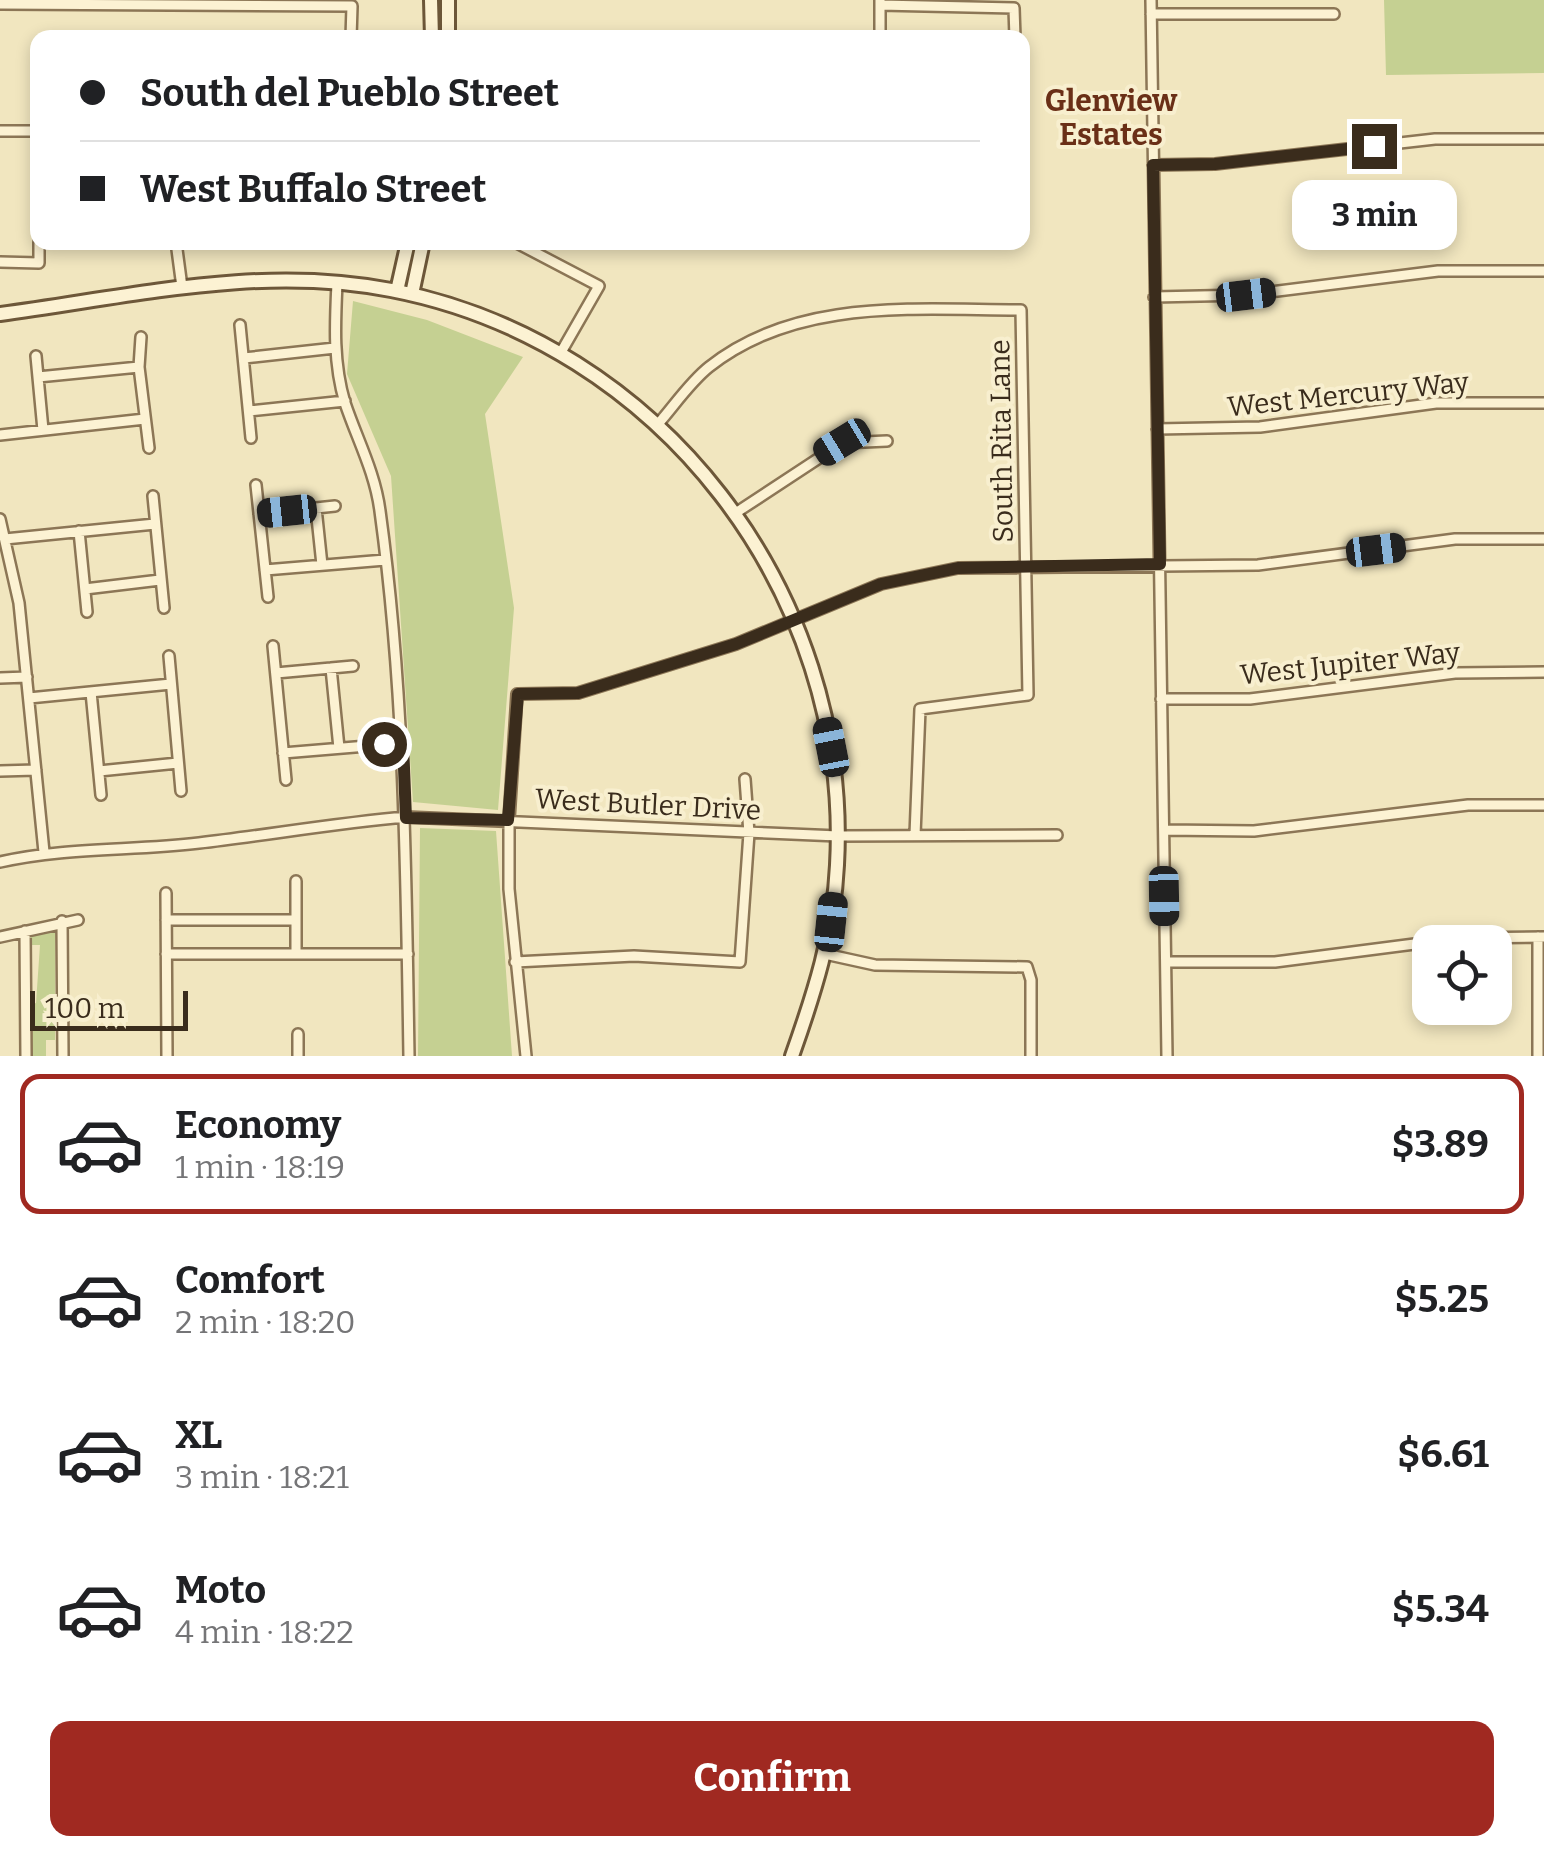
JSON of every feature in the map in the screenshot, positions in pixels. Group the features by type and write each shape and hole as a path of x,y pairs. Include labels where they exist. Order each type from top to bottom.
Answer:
{"street":[{"path":"431,0 432,30"},
{"path":"448,0 448,30"},
{"path":"1151,0 1167,1056"},
{"path":"880,30 880,2 1014,8 1015,30"},
{"path":"0,4 352,6 351,30"},
{"path":"1151,14 1334,14"},
{"path":"0,131 30,131"},
{"path":"1153,165 1215,164 1413,141 1544,139"},
{"path":"0,262 39,262 39,250"},
{"path":"177,250 182,288"},
{"path":"397,291 406,250"},
{"path":"412,294 421,250"},
{"path":"530,250 599,286 560,354"},
{"path":"1154,297 1246,295 1438,272 1544,270"},
{"path":"0,314 262,279 337,282 397,291 482,314 560,354 619,392 658,424 699,467 768,564 796,620 818,680 831,747 838,836 833,908 824,954 792,1056"},
{"path":"337,282 335,348 345,401 375,485 403,743 409,1056"},
{"name":"South Rita Lane","path":"658,424 708,368 758,336 813,318 882,310 1021,310 1028,695 920,709 915,836"},
{"path":"240,325 251,438"},
{"path":"141,337 139,367 149,448"},
{"path":"244,358 335,348"},
{"path":"36,356 43,430"},
{"path":"38,377 139,367"},
{"path":"249,410 345,401"},
{"name":"West Mercury Way","path":"1157,429 1260,427 1436,403 1544,403"},
{"path":"0,435 145,419"},
{"path":"734,514 842,442 887,441"},
{"path":"256,486 268,597"},
{"path":"153,496 164,608"},
{"path":"259,514 335,506"},
{"path":"316,508 322,565"},
{"path":"0,519 19,604 44,852"},
{"path":"5,538 155,524"},
{"path":"79,531 87,612"},
{"path":"526,1056 508,888 508,820 518,694 578,693 736,644 881,584 958,568 1258,564 1455,540 1544,539"},
{"path":"266,570 385,560"},
{"path":"84,588 160,580"},
{"path":"273,646 286,780"},
{"path":"169,656 181,791"},
{"path":"276,674 353,666"},
{"path":"330,668 339,748"},
{"name":"West Jupiter Way","path":"1162,699 1250,698 1455,673 1544,672"},
{"path":"0,678 26,677"},
{"path":"29,698 171,684"},
{"path":"91,692 101,795"},
{"path":"283,754 403,743"},
{"path":"99,771 178,763"},
{"path":"0,771 36,770"},
{"path":"516,962 634,956 740,962 749,832 745,779"},
{"path":"1164,830 1254,831 1468,805 1544,805"},
{"name":"West Butler Drive","path":"0,862 44,852 196,843 340,822 406,818 838,836 1057,835"},
{"path":"296,881 296,954"},
{"path":"166,893 166,1056"},
{"path":"0,937 78,920"},
{"path":"166,920 296,920"},
{"path":"62,921 63,1056"},
{"path":"25,931 26,1056"},
{"path":"1166,962 1276,962 1462,938 1541,937 1538,1056"},
{"path":"166,954 408,954"},
{"path":"824,954 875,965 1027,966 1032,980 1031,1056"},
{"path":"298,1034 298,1056"}],"green space":[{"path":"1384,0 1544,0 1544,73 1386,75"},
{"path":"353,301 427,320 523,357 485,414 514,608 498,810 413,802 391,476 347,374"},
{"path":"420,828 496,831 512,1056 418,1056"},
{"path":"40,929 55,932 55,1040 46,1040 46,1056 29,1056 30,1005 36,1003 40,945 29,945"}],"district":[{"name":"Glenview Estates","path":"1111,118"}],"route":[{"path":"384,744 403,743 406,818 508,820 518,694 578,693 736,644 881,584 958,568 1160,564 1153,165 1215,164 1374,146"}]}
